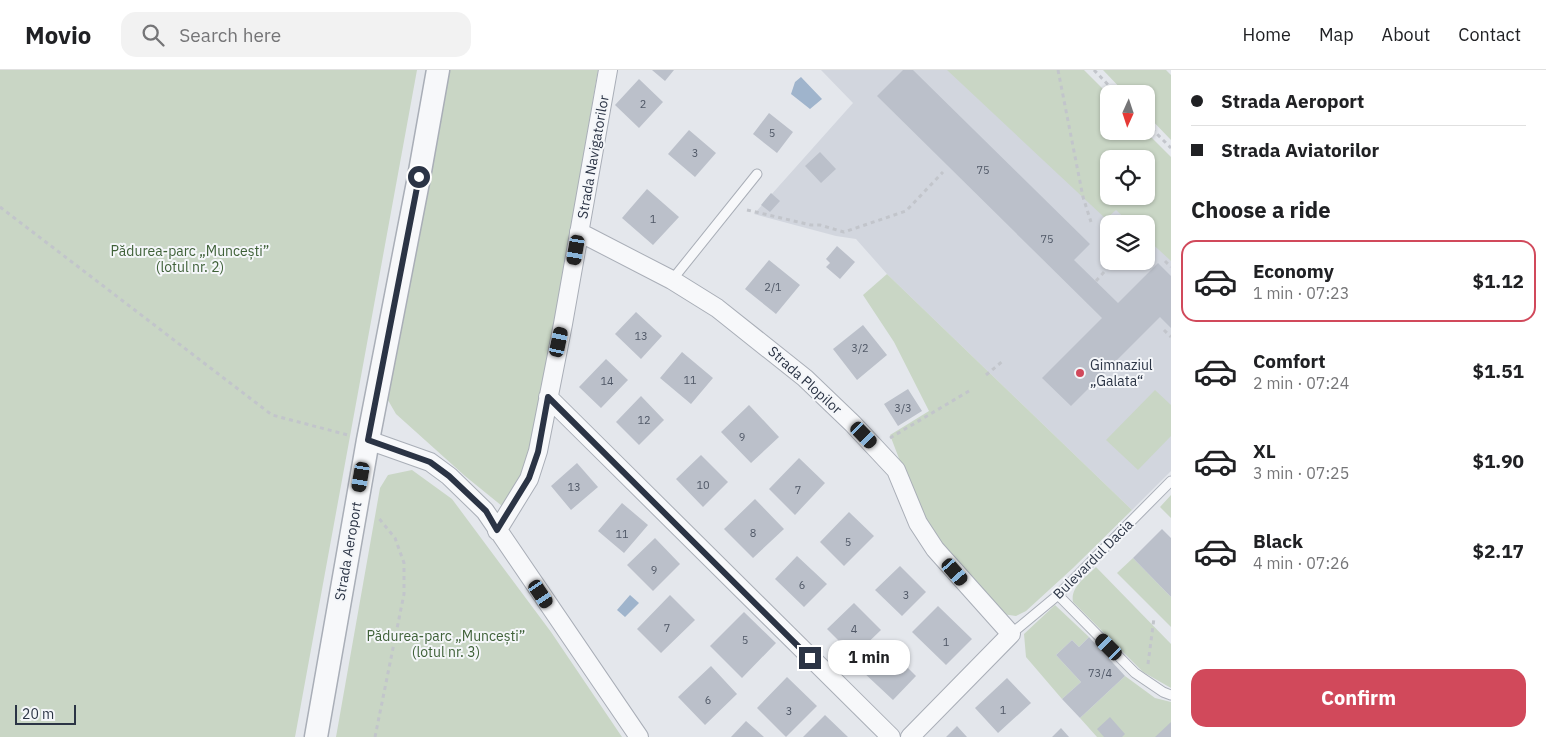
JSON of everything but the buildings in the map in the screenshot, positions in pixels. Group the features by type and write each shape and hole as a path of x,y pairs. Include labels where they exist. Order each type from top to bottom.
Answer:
{"street":[{"name":"Strada Aeroport","path":"316,737 368,440 438,70"},
{"name":"Strada Navigatorilor","path":"497,530 529,478 538,452 580,232 608,70"},
{"name":"Strada Plopilor","path":"580,232 672,280 717,308 805,378 875,446 896,470 918,523 935,549 1011,634"},
{"path":"548,397 891,737"},
{"path":"368,440 430,462 449,476 486,511 638,737"},
{"path":"910,737 1011,634"}],"lane":[{"path":"672,280 757,174"},
{"name":"Bulevardul Dacia","path":"1011,634 1058,595 1171,481"},
{"path":"1058,595 1135,673 1171,695"}],"path":[{"path":"1058,70 1083,198 1091,222"},
{"path":"1094,70 1108,85"},
{"path":"1155,132 1171,148"},
{"path":"732,206 844,232 906,211 943,172"},
{"path":"0,207 272,415 368,440"},
{"path":"1171,261 1165,260 1171,267"},
{"path":"1096,281 1106,270"},
{"path":"1164,330 1171,337"},
{"path":"986,375 1004,360"},
{"path":"875,446 969,390"},
{"path":"358,495 395,538 404,563 404,594 375,737"},
{"path":"1146,680 1154,618"}],"shaded area":[{"name":"Gimnaziul „Galata“","path":"821,70 1067,70 1100,118 1100,140 1121,140 1135,150 1100,150 1100,205 1155,205 1155,164 1171,176 1171,471 1132,510 887,274 856,239 836,236 754,214 853,103"}],"green space":[{"name":"Pădurea-parc „Muncești” (lotul nr. 2)","path":"0,70 417,70 295,737 0,737"},
{"path":"447,70 598,70 537,426 524,474 502,506 465,476 396,414 385,395"},
{"path":"947,70 1084,70 1100,86 1100,140 1154,140 1171,157 1171,261 1155,246 1155,215 1121,215 1116,210 1110,215 1102,215"},
{"path":"1103,70 1166,70 1171,75 1171,140 1155,123 1155,85 1117,85"},
{"path":"887,274 1132,510 1026,611 1016,616 1002,614 928,534 890,435 929,411 894,342 863,295"},
{"path":"1155,390 1171,405 1171,436 1138,470 1106,440"},
{"name":"Pădurea-parc „Muncești” (lotul nr. 3)","path":"412,470 452,499 551,632 622,737 336,737 380,488 388,475"},
{"path":"1171,495 1171,518 1160,507"},
{"path":"1133,558 1171,597 1171,627 1117,573"},
{"path":"1096,567 1171,644 1171,688 1143,672 1073,602 1076,587"},
{"path":"1055,605 1089,637 1079,647 1072,640 1056,655 1081,682 1062,699 1026,657 1024,634"},
{"path":"1125,676 1155,698 1171,702 1171,737 1097,737 1080,718"}],"water":[{"path":"801,77 822,99 810,109 791,94 795,82"},
{"path":"630,595 639,603 625,617 617,610"}],"place":[{"name":"Gimnaziul „Galata“","path":"1080,373"}],"route":[{"path":"419,177 368,440 430,462 449,476 486,511 497,530 529,478 538,452 548,397 810,658"}]}
